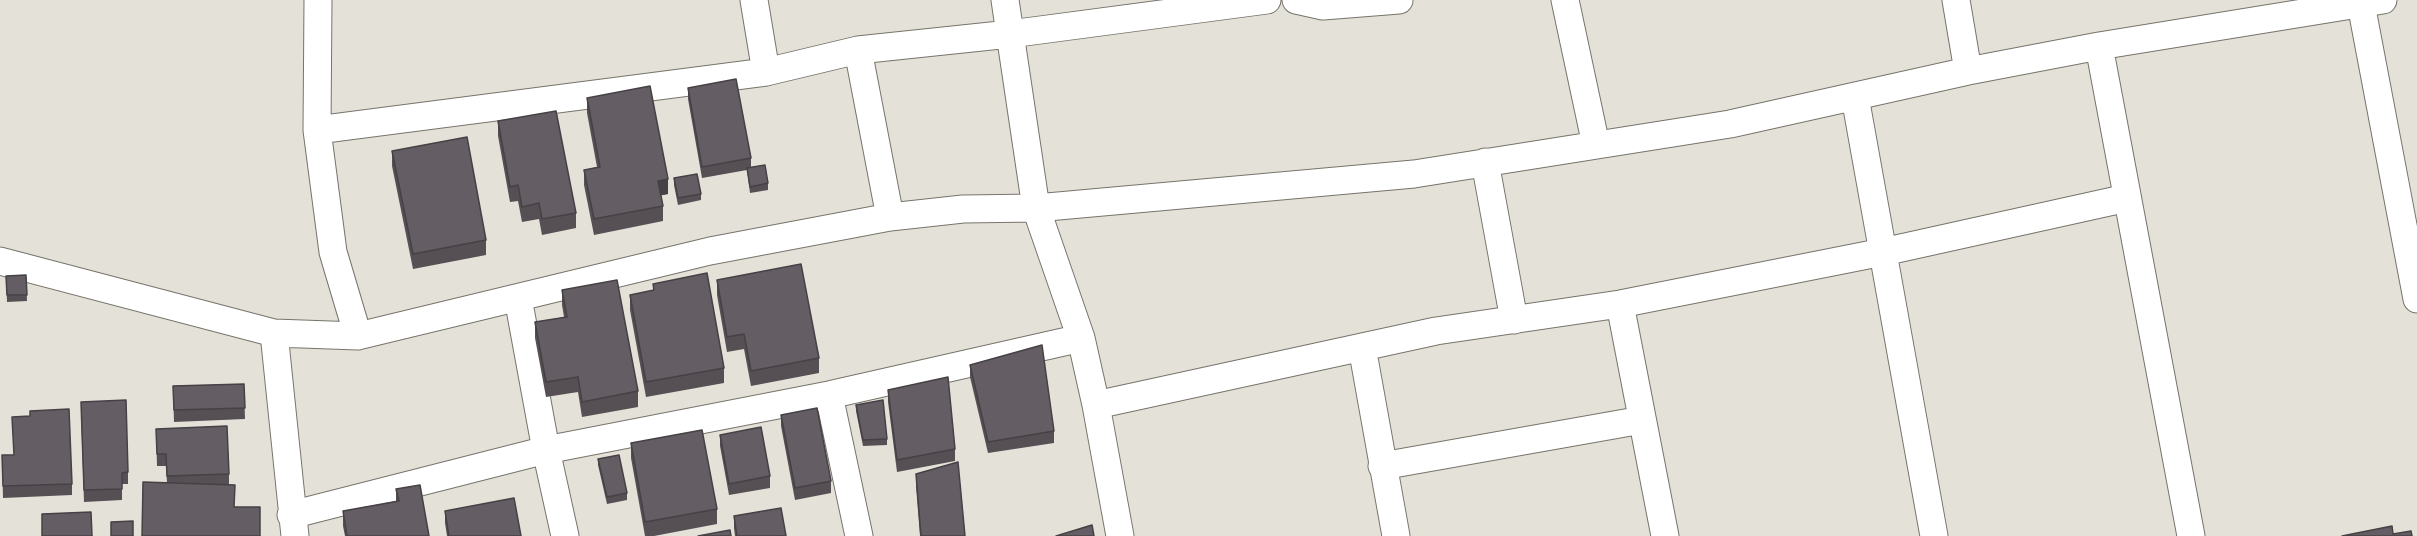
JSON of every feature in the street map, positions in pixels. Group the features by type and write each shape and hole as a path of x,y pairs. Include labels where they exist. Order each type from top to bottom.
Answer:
{"street":[{"path":"318,0 317,130 333,252 358,336"},
{"path":"754,0 766,72"},
{"path":"1005,0 1036,208 1081,338 1120,536"},
{"path":"317,130 766,72 858,50 1010,34 1267,0"},
{"path":"1296,0 1323,6 1399,0"},
{"path":"1565,0 1596,144"},
{"path":"1956,0 1968,71"},
{"path":"0,261 274,333 358,336 710,251 890,218 963,209 1036,208 1414,174 1730,124 1968,71 2099,46 2265,9 2372,2 2417,299"},
{"path":"2099,46 2191,536"},
{"path":"858,50 890,218"},
{"path":"1855,97 1934,536"},
{"path":"1485,162 1514,320"},
{"path":"1096,405 1436,332 1620,304 1883,252 2127,198"},
{"path":"518,298 546,450 565,536"},
{"path":"1620,304 1665,536"},
{"path":"274,333 293,525 546,450 829,395 1081,338"},
{"path":"1362,347 1396,536"},
{"path":"829,395 859,536"},
{"path":"1382,466 1642,420"}],"building":[{"path":"736,79 751,158 702,167 688,88"},
{"path":"650,86 668,179 658,181 663,206 594,219 584,170 600,167 587,98"},
{"path":"556,111 576,213 542,219 539,203 522,207 518,185 510,187 498,121"},
{"path":"467,137 486,240 413,254 392,151"},
{"path":"765,165 768,183 750,187 747,168"},
{"path":"697,174 701,194 678,198 674,178"},
{"path":"801,264 819,358 751,371 744,334 727,337 717,280"},
{"path":"707,273 724,368 646,382 630,295 654,290 653,284"},
{"path":"26,275 27,295 7,295 6,276"},
{"path":"617,280 638,391 582,402 578,377 546,382 535,322 567,317 562,290"},
{"path":"1042,345 1054,431 988,442 970,365"},
{"path":"948,377 955,449 897,460 888,390"},
{"path":"244,384 245,408 174,410 173,386"},
{"path":"126,400 128,472 122,473 122,489 84,490 81,402"},
{"path":"883,400 887,439 863,440 856,405"},
{"path":"817,408 831,481 795,488 781,415"},
{"path":"69,409 72,484 3,486 2,455 14,455 12,417 30,416 30,411"},
{"path":"227,426 229,474 167,476 166,454 157,454 156,429"},
{"path":"761,427 770,476 729,484 720,435"},
{"path":"702,430 717,509 645,522 631,443"},
{"path":"619,455 627,493 607,497 598,459"},
{"path":"958,462 965,536 921,536 916,474"},
{"path":"143,482 235,485 234,507 260,507 260,536 142,536"},
{"path":"420,485 429,536 347,536 343,511 399,501 396,489"},
{"path":"514,498 521,536 449,536 445,511"},
{"path":"781,508 786,536 737,536 734,516"},
{"path":"91,512 92,536 42,536 42,514"},
{"path":"133,521 133,536 111,536 111,522"},
{"path":"1092,525 1094,536 1056,536"},
{"path":"2392,526 2393,534 2411,531 2412,536 2342,536"},
{"path":"730,530 731,536 698,536"}]}
